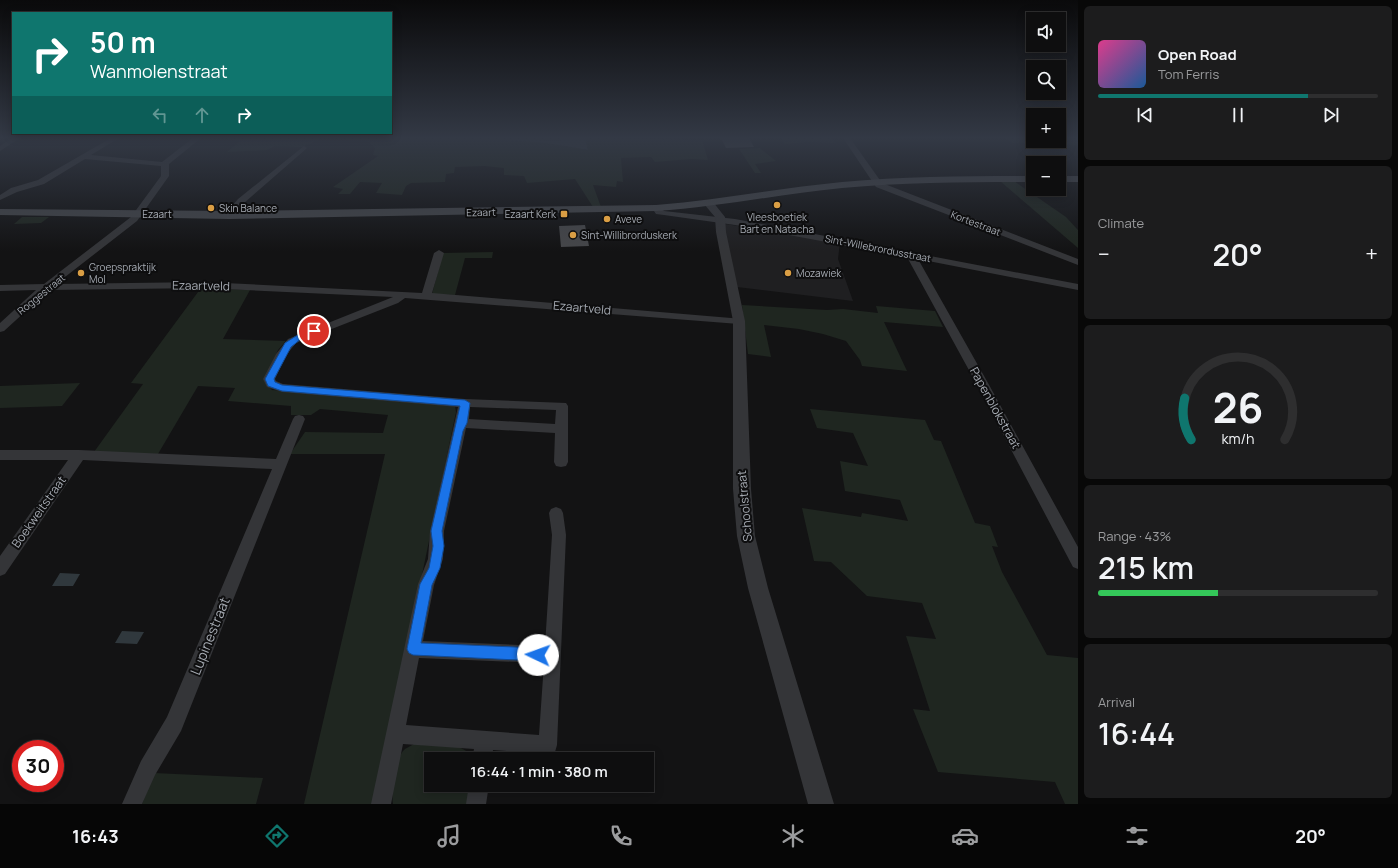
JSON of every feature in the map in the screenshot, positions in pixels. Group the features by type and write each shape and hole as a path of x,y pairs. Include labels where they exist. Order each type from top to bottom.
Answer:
{"main road":[{"name":"Ezaart","path":"0,212 229,215 656,208 709,204 840,185 876,182 932,179 1026,179"},
{"path":"1066,179 1078,179"}],"street":[{"path":"0,198 14,190 41,182 52,176"},
{"name":"Roggestraat","path":"0,329 46,287 134,219 165,176"},
{"path":"229,215 241,200 271,176"},
{"path":"872,176 876,182"},
{"name":"Kortestraat","path":"876,182 883,187 1078,262"},
{"path":"709,204 721,219"},
{"name":"Sint-Willebrordusstraat","path":"656,208 659,212 664,214 721,219 1078,287"},
{"name":"Schoolstraat","path":"721,219 721,232 739,321 742,489 746,536 758,588 820,804"},
{"path":"426,296 438,253"},
{"name":"Papenblokstraat","path":"910,254 1078,562"},
{"name":"Ezaartveld","path":"0,288 204,285 426,296 739,321"},
{"path":"402,295 394,301 298,337 288,345 269,379 271,384 282,388 465,403 562,406 561,462"},
{"path":"381,804 426,584 434,568 439,546 437,531 458,431 462,423 465,403"},
{"name":"Lupinestraat","path":"132,804 148,768 174,724 299,419"},
{"path":"462,423 561,429"},
{"path":"0,455 79,455 281,464"},
{"name":"Boekweitstraat","path":"0,568 79,455"},
{"path":"396,734 548,745 559,535 556,513"},
{"path":"413,649 553,656"},
{"path":"483,752 485,740"},
{"path":"476,804 478,792"}],"shaded area":[{"path":"350,176 446,176 445,182 411,183 406,186 402,195 376,193 382,183 360,182 350,194 338,194 343,189 333,187"},
{"path":"514,176 622,176 623,182 617,181 616,187 593,185 601,207 593,207 575,179 527,183 524,176"},
{"path":"1000,181 1014,181 1026,189 1026,196 1036,196 1066,217 1078,230 1078,248"},
{"path":"22,217 49,217 41,223 14,224"},
{"name":"Mozawiek","path":"725,224 840,242 838,259 853,301 737,287 724,233"},
{"path":"493,252 492,258 465,258 455,295 432,294 443,253"},
{"path":"201,288 250,290 223,339 286,341 278,350 264,380 272,390 393,399 455,406 456,412 374,804 304,804 385,454 290,454 305,432 383,433 388,415 320,409 311,415 291,415 291,406 228,401 235,388 198,386 158,454 94,452 143,384 131,383"},
{"path":"742,305 827,310 843,309 878,313 876,306 935,311 943,327 884,322 907,371 862,366 860,360 846,341 799,329 764,325 771,357 748,354"},
{"path":"80,383 62,406 0,408 0,386"},
{"path":"810,409 925,420 934,440 941,441 975,523 990,526 998,547 992,546 1002,572 1047,655 1078,658 1078,804 1065,804 1055,782 938,772 913,709 930,711 906,636 936,639 922,603 867,596 831,562 814,561 802,508 861,517 862,513 908,521 900,500 845,491 840,461 868,466 853,433 817,428"},
{"path":"60,573 80,574 73,586 52,586"},
{"path":"122,631 144,632 137,644 115,643"},
{"path":"414,744 439,744 455,746 467,752 424,752 424,792 470,792 467,804 393,804 393,783 396,767 405,749"},
{"path":"154,773 263,778 256,804 142,804"}],"building":[{"name":"Sint-Willibrorduskerk","path":"585,225 589,246 561,247 559,226"}],"place":[{"name":"Vleesboetiek Bart en Natacha","path":"777,205"},
{"name":"Skin Balance","path":"211,208"},
{"name":"Ezaart Kerk","path":"564,214"},
{"name":"Aveve","path":"607,219"},
{"name":"Sint-Willibrorduskerk","path":"573,235"},
{"name":"Groepspraktijk Mol","path":"81,273"},
{"name":"Mozawiek","path":"788,273"}],"route":[{"path":"314,331 298,337 288,345 269,379 271,384 282,388 396,396 465,403 462,423 458,431 437,531 439,546 434,568 426,584 413,649 538,655"}]}
